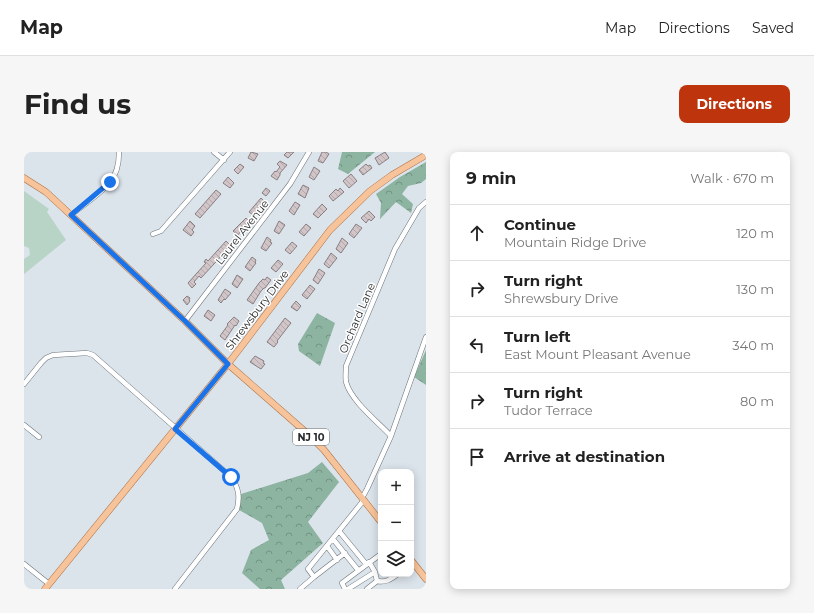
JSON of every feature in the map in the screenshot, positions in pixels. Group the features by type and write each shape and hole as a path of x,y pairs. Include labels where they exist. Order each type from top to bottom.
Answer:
{"main road":[{"name":"Shrewsbury Drive","path":"47,586 228,364 330,230 370,191 386,179 426,155"},
{"name":"NJ 10","path":"24,178 46,192 185,321 228,364 309,434 324,450 378,518"},
{"path":"414,564 426,579"}],"street":[{"path":"71,215 110,182 115,174 119,160 119,152"},
{"path":"214,152 224,160"},
{"path":"153,234 161,231 230,152"},
{"name":"Laurel Avenue","path":"185,321 290,184 309,152"},
{"name":"Orchard Lane","path":"391,436 351,392 346,380 346,366 395,249 419,208 426,202"},
{"path":"314,577 308,569 363,499 391,436 426,337"},
{"path":"24,384 41,363 46,358 53,355 87,353 98,358 236,483 239,494 237,510 175,589"},
{"path":"24,424 39,437"},
{"path":"339,531 375,572 377,581"},
{"path":"333,539 358,570"},
{"path":"327,546 337,560"},
{"path":"300,589 345,553"},
{"path":"375,572 346,589 342,583 378,556"},
{"path":"24,564 47,586"},
{"path":"367,589 377,581 383,582 394,577"}],"green space":[{"path":"342,152 375,152 348,174 338,169"},
{"path":"426,162 426,179 421,183 408,186 402,194 413,204 411,213 396,202 380,219 381,203 376,194 400,177"},
{"path":"24,191 49,209 47,212 66,240 24,274 24,259 30,255 29,248 24,246"},
{"path":"317,313 335,323 320,366 299,351 298,344"},
{"path":"426,350 426,385 414,377"},
{"path":"322,462 339,482 308,522 323,543 281,580 285,589 260,589 242,573 251,550 269,540 262,523 239,510 241,494 308,473"}],"building":[{"path":"251,152 258,154 254,161 248,158"},
{"path":"287,152 294,152 288,158 284,155"},
{"path":"322,152 329,154 323,163 318,161"},
{"path":"385,152 389,158 379,165 375,158"},
{"path":"280,161 287,165 280,173 277,180 271,176 280,167 277,164"},
{"path":"240,164 244,167 238,174 234,170"},
{"path":"366,164 368,166 370,165 372,168 363,175 359,170"},
{"path":"314,167 320,171 314,180 309,177"},
{"path":"351,174 357,181 349,188 343,181"},
{"path":"228,177 234,183 230,188 223,183"},
{"path":"303,185 309,188 305,198 298,194"},
{"path":"266,188 270,191 266,196 262,193"},
{"path":"340,188 344,192 333,201 329,196 336,189 338,191"},
{"path":"216,190 221,194 200,218 195,214"},
{"path":"261,198 264,201 253,215 249,212"},
{"path":"295,202 300,205 294,215 289,211"},
{"path":"322,204 327,209 318,218 313,214"},
{"path":"369,211 375,217 371,221 369,219 366,223 361,218"},
{"path":"246,218 249,221 238,235 233,231"},
{"path":"190,221 195,226 192,230 194,232 191,236 183,230"},
{"path":"279,221 285,225 279,234 274,231"},
{"path":"306,224 311,228 304,236 299,232"},
{"path":"356,224 362,228 354,238 349,234"},
{"path":"267,237 272,243 266,251 261,248"},
{"path":"342,238 348,243 341,253 336,249"},
{"path":"226,241 230,245 226,251 201,278 199,276 194,282 196,284 192,288 188,283 206,263 204,262 206,259 208,261"},
{"path":"292,242 297,246 290,254 285,250"},
{"path":"331,253 337,258 329,268 324,264"},
{"path":"252,257 256,260 256,263 250,271 245,267"},
{"path":"278,260 283,264 276,272 271,268"},
{"path":"319,269 325,273 318,284 313,280"},
{"path":"237,275 243,279 237,288 232,284"},
{"path":"267,277 271,280 261,291 253,304 247,300 259,283"},
{"path":"310,285 315,289 307,299 302,295"},
{"path":"225,289 231,293 221,303 218,300"},
{"path":"187,296 190,298 190,301 187,305 183,300"},
{"path":"296,301 301,306 297,311 291,307"},
{"path":"208,310 215,315 211,321 204,316"},
{"path":"234,317 239,321 225,340 220,336 228,325 227,324"},
{"path":"285,318 291,323 274,347 267,342"},
{"path":"255,356 264,361 263,363 265,364 261,369 250,362"}],"route":[{"path":"110,182 71,215 185,321 228,364 175,429 231,477"}]}
